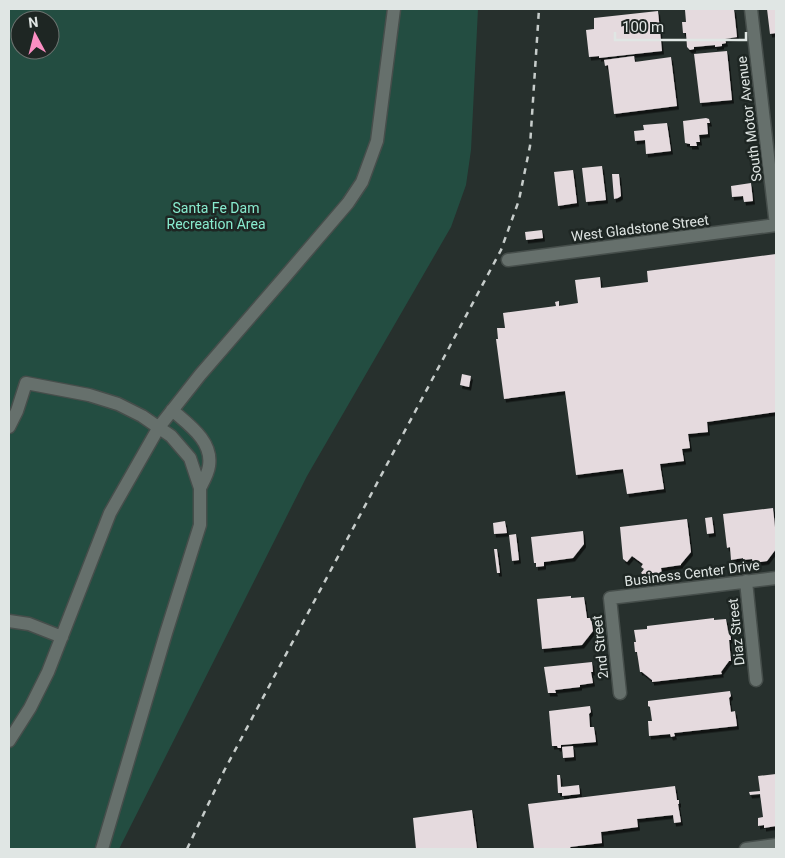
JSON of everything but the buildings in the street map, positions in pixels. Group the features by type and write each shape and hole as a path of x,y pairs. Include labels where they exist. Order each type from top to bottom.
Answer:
{"street":[{"path":"9,741 30,708 48,672 110,513 159,426 200,374 348,202 362,182 377,141 394,9"},
{"name":"South Motor Avenue","path":"751,9 776,225"},
{"name":"West Gladstone Street","path":"508,260 776,225"},
{"path":"9,427 18,411 26,383 90,394 118,404 142,416 171,436 190,458 200,488 200,525 181,587 182,606 180,618 163,646 102,849"},
{"path":"172,410 199,434 208,447 209,468 200,488"},
{"name":"Business Center Drive","path":"610,598 776,578"},
{"name":"Diaz Street","path":"746,581 756,680"},
{"name":"2nd Street","path":"610,598 620,693"},
{"path":"9,620 29,624 62,637"},
{"path":"746,849 776,845"}],"green space":[{"name":"Santa Fe Dam Recreation Area","path":"9,9 478,9 471,150 466,185 451,227 307,476 119,849 9,849"}],"railway":[{"path":"187,849 224,771 501,250 519,200 530,146 539,9"}]}
